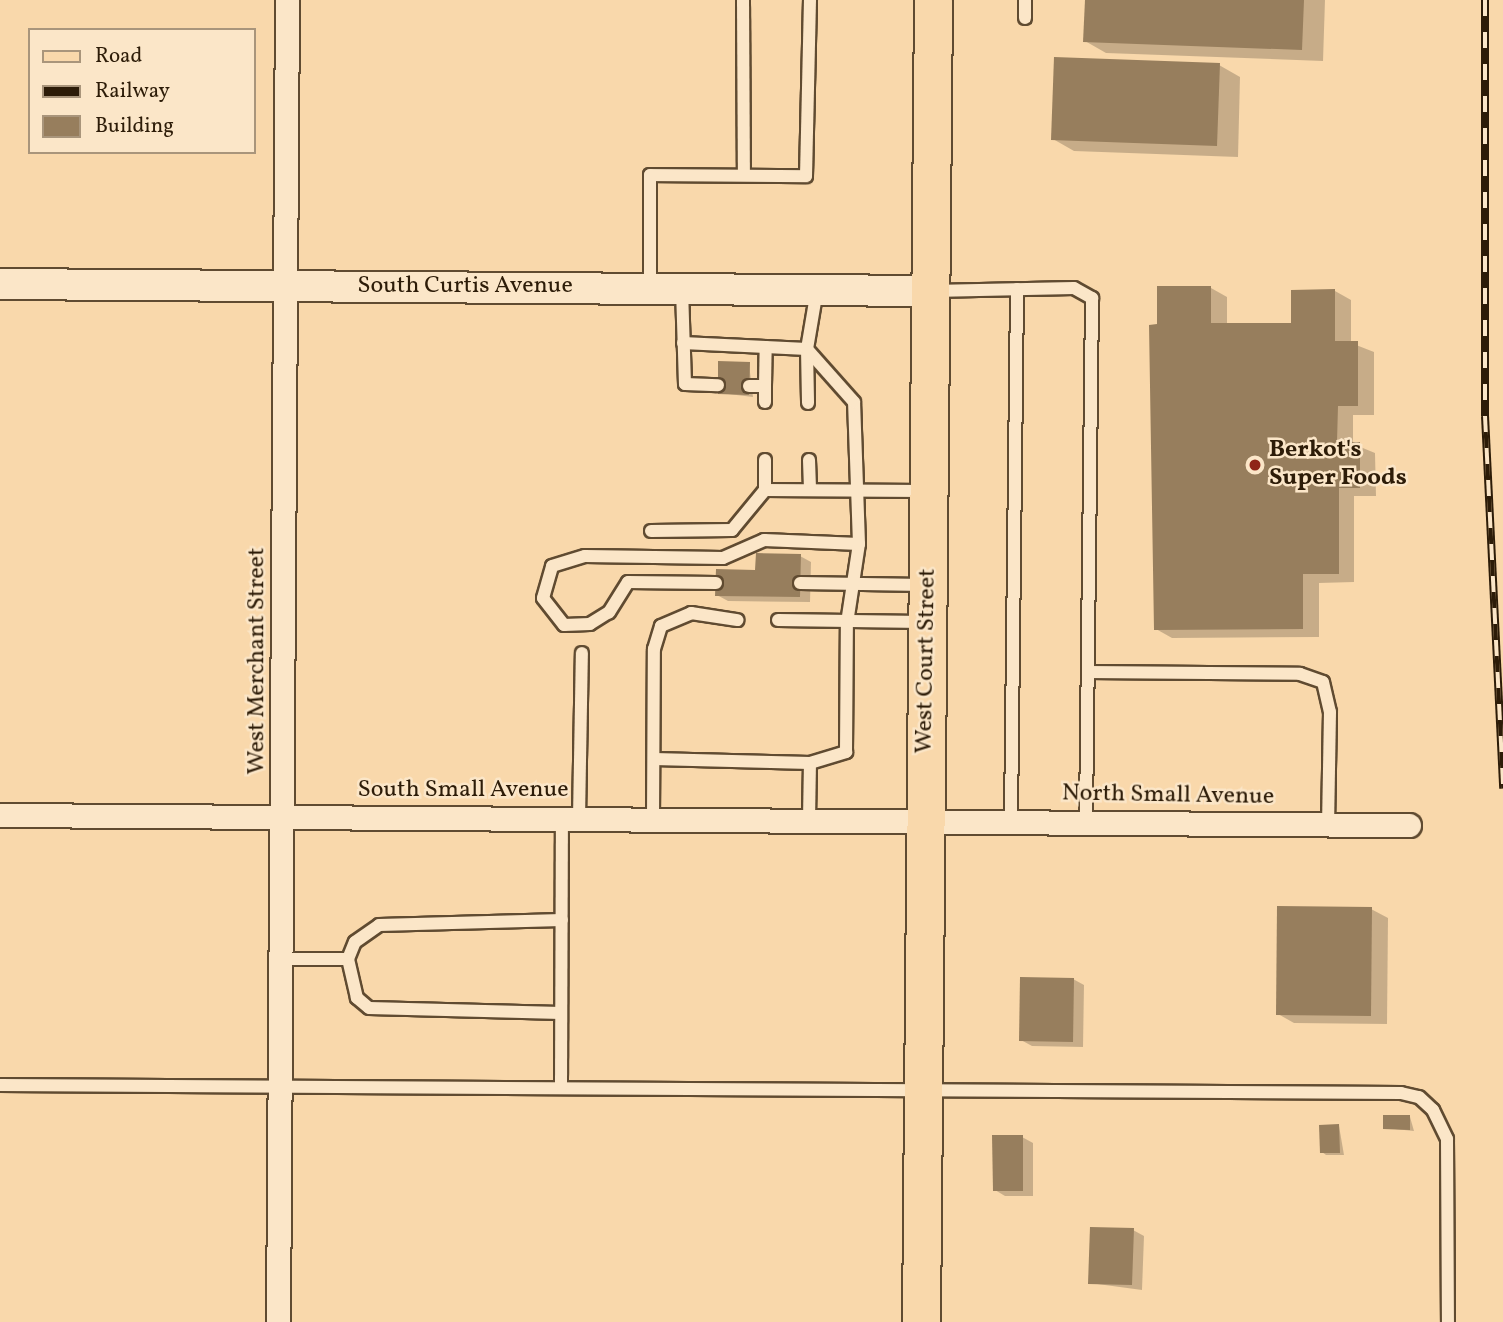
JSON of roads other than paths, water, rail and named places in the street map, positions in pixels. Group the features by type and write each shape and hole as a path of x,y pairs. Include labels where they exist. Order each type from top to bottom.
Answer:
{"main road":[{"name":"West Court Street","path":"921,1322 933,0"}],"street":[{"name":"West Merchant Street","path":"278,1322 284,816 287,0"},
{"name":"South Curtis Avenue","path":"0,284 930,290"},
{"name":"South Small Avenue","path":"0,814 925,820"},
{"name":"North Small Avenue","path":"925,820 1409,825"}],"lane":[{"path":"743,0 744,175"},
{"path":"650,289 650,175 806,176 810,0"},
{"path":"1025,18 1026,0"},
{"path":"930,290 1074,288 1092,298 1094,308 1086,821"},
{"path":"682,289 685,384 718,385"},
{"path":"1011,820 1017,289"},
{"path":"808,403 807,349 817,290"},
{"path":"654,760 810,763 846,752 847,623 858,584 854,402 807,349 683,343"},
{"path":"765,402 766,347"},
{"path":"749,386 765,386"},
{"path":"651,531 732,530 765,490 765,460"},
{"path":"809,460 810,490"},
{"path":"765,490 928,491"},
{"path":"716,583 628,582 608,612 590,624 564,625 543,598 552,566 585,556 723,558 764,540 859,544"},
{"path":"800,583 928,585"},
{"path":"653,818 654,649 661,626 691,613 737,620"},
{"path":"778,620 927,622"},
{"path":"561,1086 562,920 582,653"},
{"path":"1088,672 1300,674 1322,682 1330,712 1328,824"},
{"path":"809,819 810,763"},
{"path":"561,1013 369,1008 357,998 348,960 355,942 379,925 562,920"},
{"path":"282,960 348,960"},
{"path":"0,1085 1379,1090 1419,1097 1447,1139 1448,1322"}],"railway":[{"path":"1485,0 1485,416 1503,789"}],"place":[{"name":"Berkot's Super Foods","path":"1255,465"}]}
